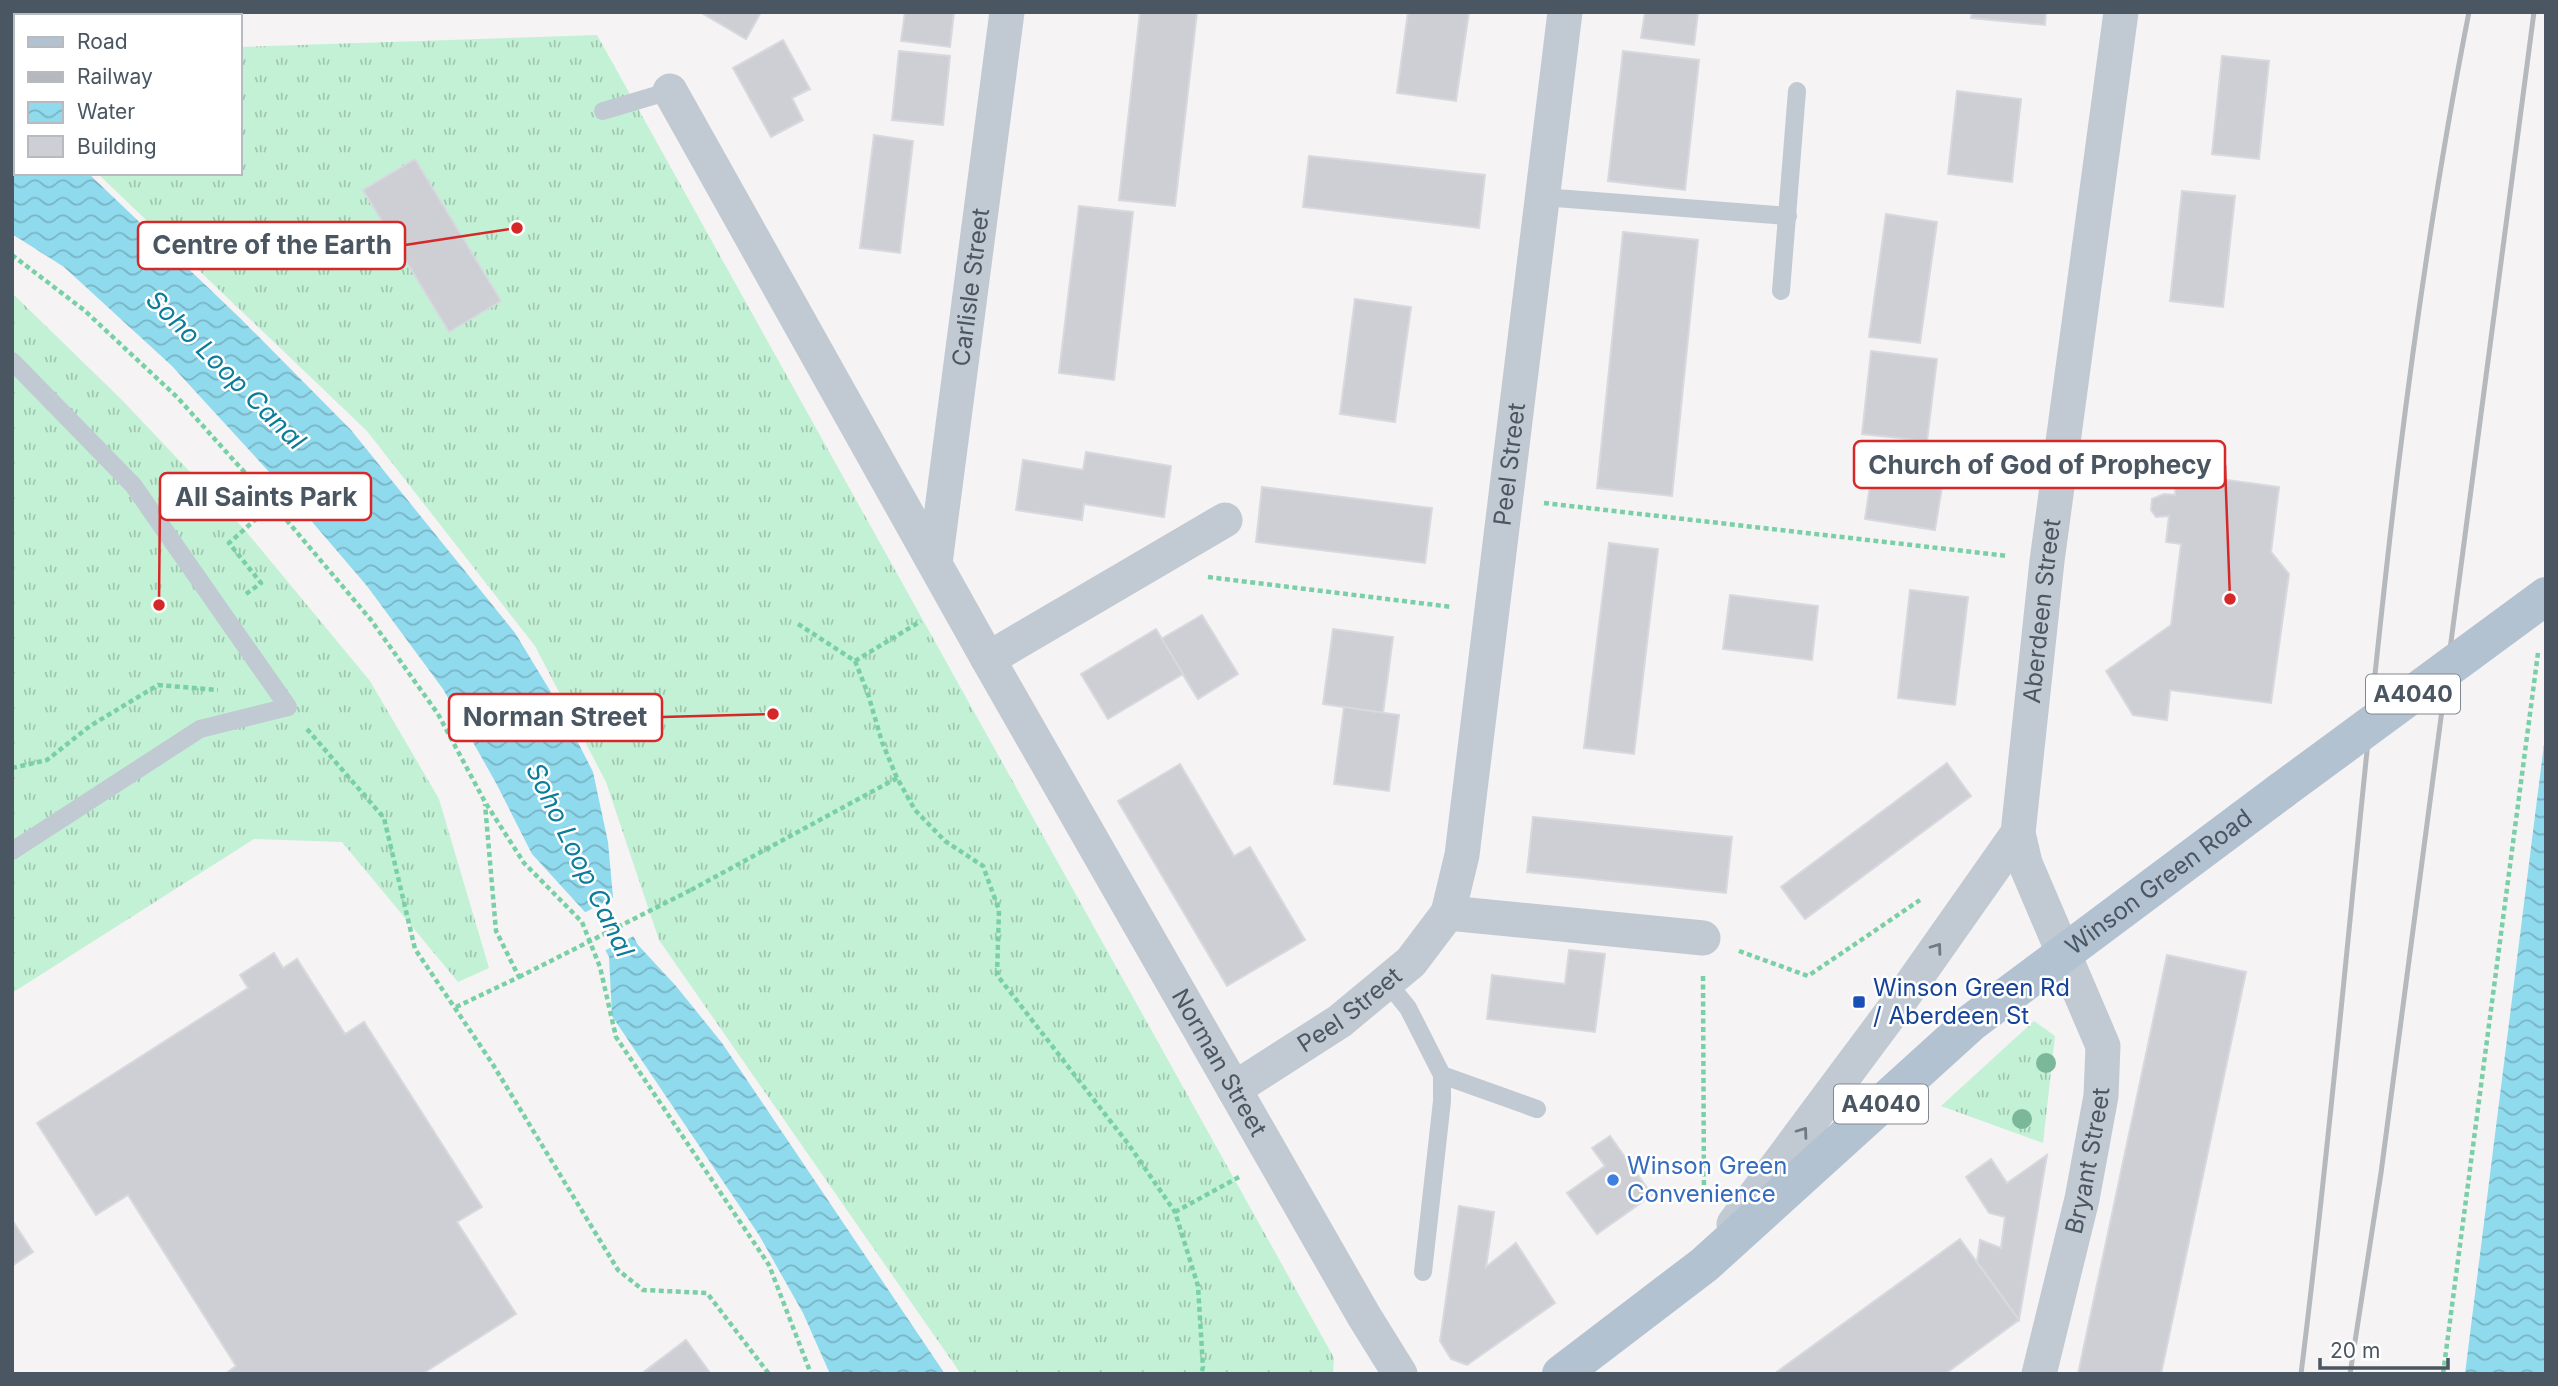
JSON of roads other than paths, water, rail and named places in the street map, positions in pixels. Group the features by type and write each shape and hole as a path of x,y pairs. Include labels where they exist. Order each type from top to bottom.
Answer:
{"main road":[{"name":"Winson Green Road","path":"1561,1374 1704,1265 1972,1022 2546,596"}],"street":[{"name":"Carlisle Street","path":"935,563 1007,12"},
{"name":"Peel Street","path":"1234,1089 1340,1021 1411,962 1448,913 1462,855 1565,12"},
{"name":"Aberdeen Street","path":"2064,952 2025,863 2018,833 2047,561 2121,12"},
{"name":"Norman Street","path":"670,91 954,600 1400,1374"},
{"path":"988,659 1225,520"},
{"path":"1704,1265 1897,1005 2018,833"},
{"path":"1448,913 1703,938"},
{"name":"Bryant Street","path":"2034,1369 2082,1199 2101,1083 2103,1045 2064,952"}],"lane":[{"path":"603,111 670,91"},
{"path":"1782,292 1797,91"},
{"path":"1543,197 1788,216"},
{"path":"12,361 133,485 288,706 200,729 12,851"},
{"path":"1387,982 1408,1008 1442,1076 1442,1101 1423,1272"},
{"path":"1442,1076 1537,1109"}],"water":[{"name":"Soho Loop Canal","path":"12,124 14,175 90,175 241,319 351,430 515,633 560,707 593,772 608,842 613,897 638,945 676,986 722,1043 945,1374 830,1374 803,1313 759,1235 612,1016 609,957 585,912 532,854 443,689 367,586 272,475 172,366 64,267 12,234"},
{"path":"2546,728 2544,1374 2465,1374"}],"railway":[{"path":"2301,1374 2392,521 2413,351 2469,12"},
{"path":"2350,1374 2381,1173 2534,12"}],"place":[{"name":"Centre of the Earth","path":"517,228"},
{"name":"Church of God of Prophecy","path":"2230,599"},
{"name":"All Saints Park","path":"159,605"},
{"name":"Norman Street","path":"773,714"},
{"name":"Winson Green Rd / Aberdeen St","path":"1859,1002"},
{"name":"Winson Green Convenience","path":"1613,1180"}]}
